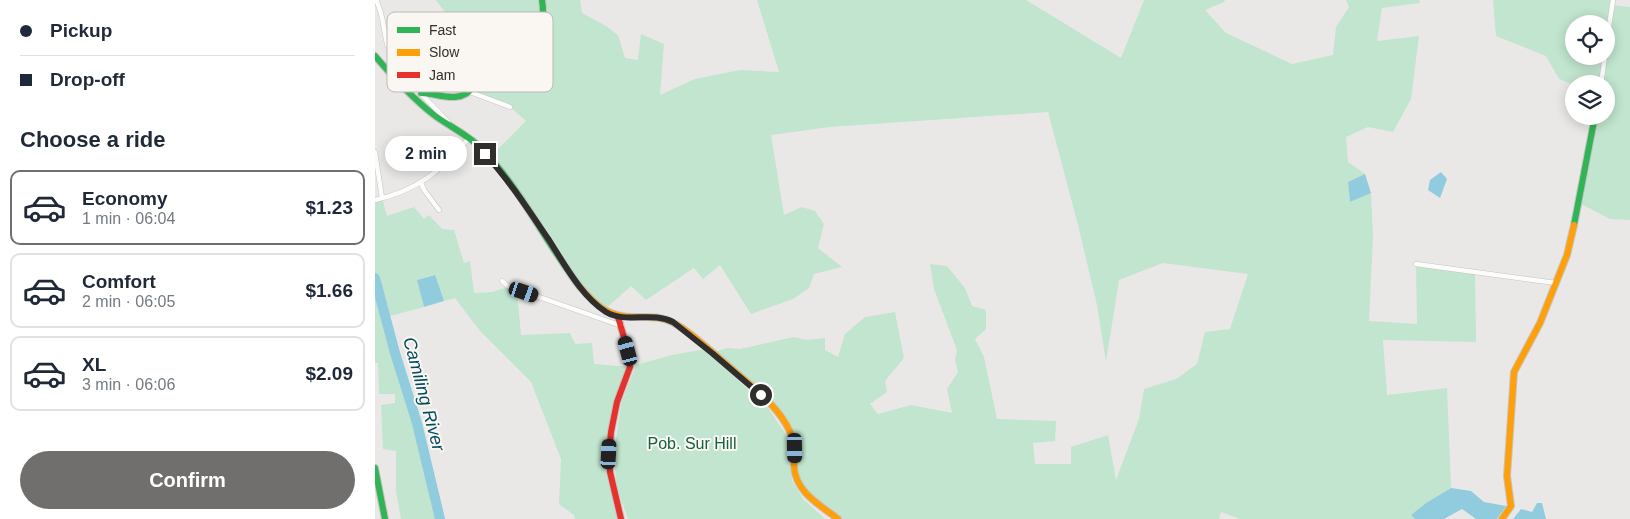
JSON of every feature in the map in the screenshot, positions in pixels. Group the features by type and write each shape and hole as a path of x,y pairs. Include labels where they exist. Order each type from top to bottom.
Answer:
{"street":[{"path":"375,0 383,18 387,44"},
{"path":"1611,15 1613,0"},
{"path":"375,56 387,71"},
{"path":"409,92 428,110 469,138 494,163 584,292 607,312 618,317 655,317 673,322 761,395 790,430 795,448 798,483 809,496 838,519"},
{"path":"421,93 428,92 452,97 465,96 470,92 510,107"},
{"path":"421,93 451,126"},
{"path":"1502,519 1511,506 1507,476 1514,372 1540,323 1567,255 1593,125"},
{"path":"375,200 421,182 440,169 469,138"},
{"path":"375,152 382,198"},
{"path":"421,182 424,190 439,210"},
{"path":"1416,264 1555,283"},
{"path":"502,281 508,286 622,326"},
{"path":"618,317 630,359 630,367 617,402 609,454 610,472 621,519"},
{"path":"375,468 385,519"}],"green space":[{"path":"436,0 580,0 582,13 618,35 625,58 638,60 641,34 664,44 660,95 695,79 740,70 779,72 757,0 1026,0 1121,58 1144,0 1225,0 1205,10 1226,33 1292,64 1333,55 1336,27 1349,7 1346,0 1419,0 1420,3 1382,8 1377,41 1419,36 1411,99 1393,132 1368,127 1346,137 1348,162 1365,174 1348,182 1350,202 1371,193 1373,237 1369,321 1417,324 1416,264 1475,272 1476,342 1383,340 1387,395 1447,388 1451,488 1426,503 1411,515 1415,519 1240,519 1221,512 1219,519 838,519 798,483 795,448 779,415 712,353 727,348 740,349 794,337 806,340 825,338 825,350 838,357 845,334 865,317 895,312 904,358 885,381 887,392 870,404 878,414 911,405 952,413 947,389 958,372 955,360 957,350 934,289 930,264 947,266 965,288 972,306 986,310 986,329 975,339 984,357 997,419 1056,421 1055,441 1033,443 1035,464 1071,464 1071,447 1108,435 1116,480 1139,419 1144,389 1176,379 1197,364 1205,332 1230,329 1248,274 1163,263 1119,280 1106,362 1097,305 1048,112 830,127 771,135 784,215 802,207 815,211 824,224 818,248 842,267 814,274 809,288 793,299 751,314 720,265 703,279 694,268 646,300 631,286 604,310 583,291 489,158 526,121 510,107 470,92 553,92 553,12 445,12"},
{"path":"1493,0 1613,0 1612,5 1630,7 1630,220 1610,219 1581,204 1594,125 1615,125 1615,75 1565,75 1565,81 1559,79 1546,56 1496,36"},
{"path":"382,198 387,216 414,207 424,219 429,215 442,229 454,230 464,263 470,261 474,293 492,292 505,288 517,291 521,335 570,333 575,344 592,343 594,364 630,367 617,402 609,454 621,519 575,519 574,515 559,504 561,459 531,382 480,331 455,298 444,301 434,275 417,280 424,307 386,317 417,423 440,519 401,519 396,491 396,451 383,449 381,405 395,403 395,394 379,394 378,363 375,363 375,200"},
{"name":"Pob. Sur Hill","path":"705,349 768,408 789,439 792,481 803,499 825,519 628,519 617,488 614,454 621,404 636,365 672,355"}],"water":[{"path":"1441,172 1447,179 1440,198 1428,190 1430,180"},
{"path":"1365,174 1371,193 1350,202 1348,182"},
{"path":"435,275 444,301 424,307 417,280"},
{"path":"1451,488 1471,491 1484,502 1506,506 1497,519 1476,519 1462,509 1444,519 1415,519 1411,515 1426,503"},
{"path":"1537,503 1542,503 1546,519 1513,519 1521,509 1532,512"}],"waterway":[{"name":"Camiling River","path":"375,278 395,353 417,423 440,519"}],"traffic: fast":[{"path":"542,0 543,12"},
{"path":"375,56 387,69"},
{"path":"408,92 440,119 472,140 483,150 510,183 580,287"},
{"path":"421,93 455,97 467,92"},
{"path":"1574,225 1593,125"},
{"path":"375,468 385,519"}],"traffic: slow":[{"path":"1502,519 1511,506 1507,476 1514,372 1540,323 1567,255 1574,225"},
{"path":"580,287 598,306 619,316 660,318 674,323 697,339 752,386 778,412 792,436 795,475 804,491 816,503 838,519"}],"traffic: jam":[{"path":"618,317 628,351 630,367 617,402 609,454 610,472 621,519"}],"route":[{"path":"485,154 494,163 531,214 583,291 600,307 618,317 655,317 673,322 761,395"}]}
